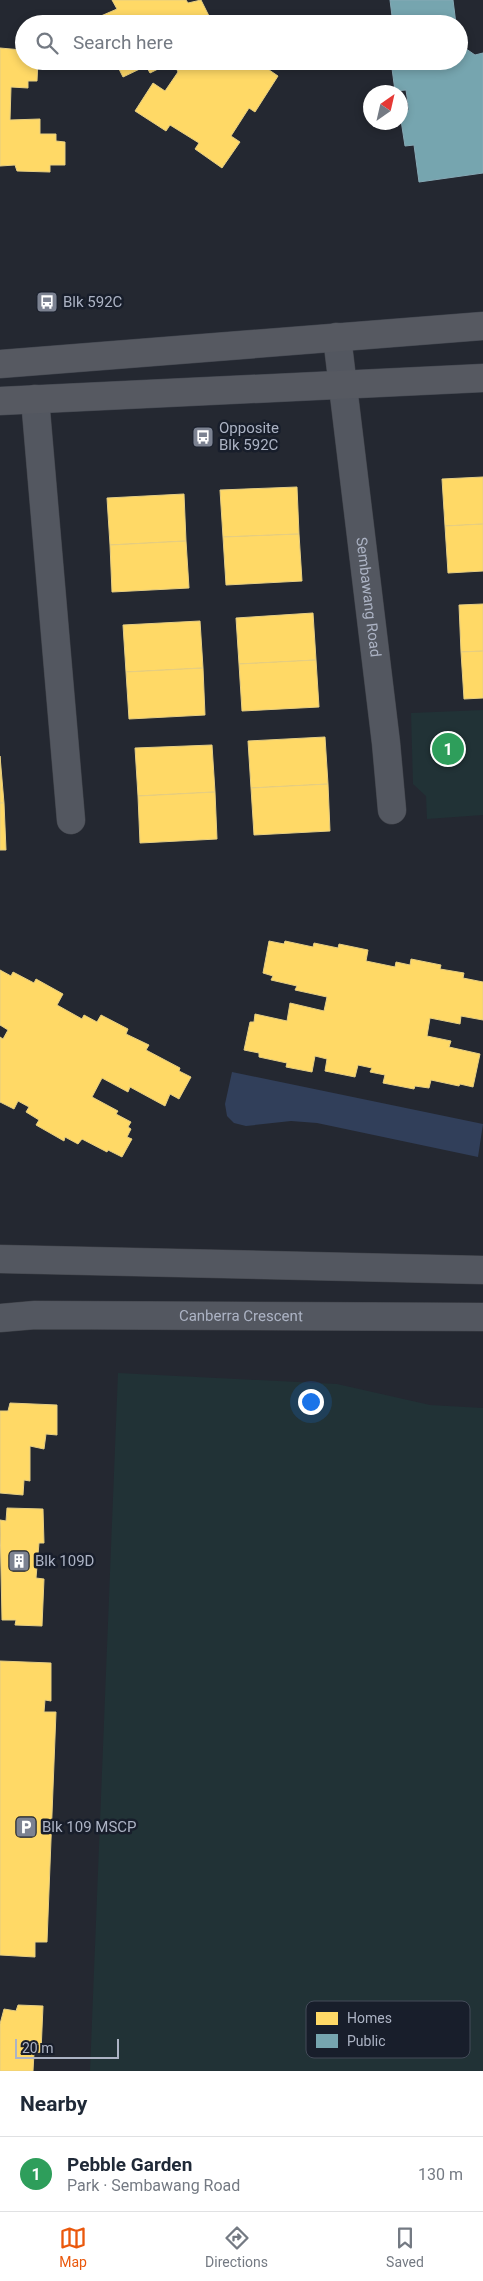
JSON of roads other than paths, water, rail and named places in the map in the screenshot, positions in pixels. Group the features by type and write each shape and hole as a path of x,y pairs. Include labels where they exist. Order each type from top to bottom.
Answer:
{"main road":[{"path":"0,364 483,326"},
{"path":"0,402 483,378"}],"street":[{"name":"Sembawang Road","path":"337,337 341,384 385,733 392,810"},
{"path":"35,399 71,820"},
{"path":"0,1258 483,1270"},
{"name":"Canberra Crescent","path":"0,1318 35,1315 483,1317"}],"water":[{"path":"232,1072 483,1124 478,1157 317,1123 291,1121 246,1126 234,1123 227,1116 225,1104"}],"place":[{"name":"Blk 592C","path":"47,302"},
{"name":"Opposite Blk 592C","path":"203,437"},
{"name":"Pebble Garden","path":"448,749"},
{"name":"Blk 109D","path":"19,1561"},
{"name":"Blk 109 MSCP","path":"26,1827"}]}
